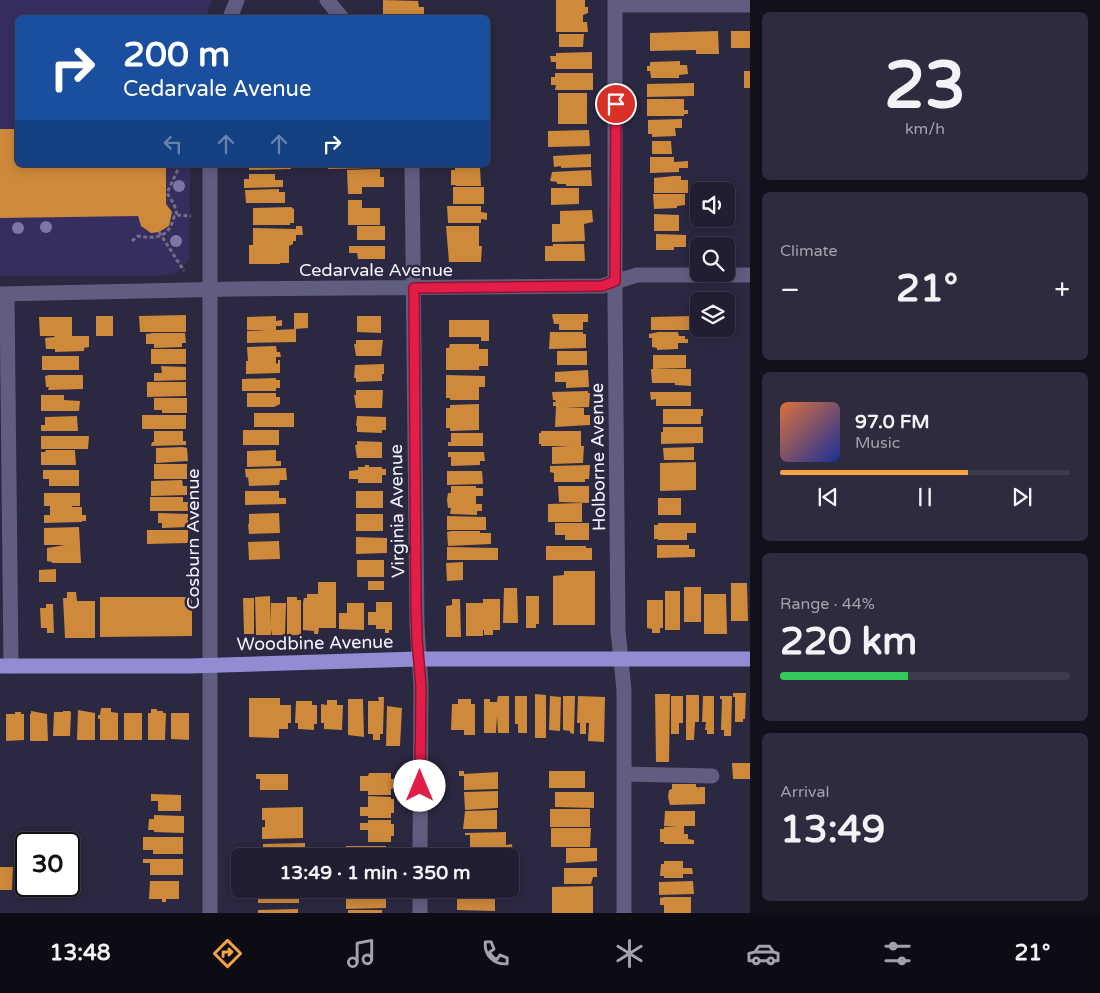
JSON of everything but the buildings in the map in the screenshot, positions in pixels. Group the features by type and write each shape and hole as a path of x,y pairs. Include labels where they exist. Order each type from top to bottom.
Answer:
{"main road":[{"name":"Woodbine Avenue","path":"6,666 181,666 418,659 750,659"}],"street":[{"path":"231,15 237,0"},
{"path":"327,0 340,15"},
{"path":"615,2 750,5"},
{"name":"Holborne Avenue","path":"615,2 618,631 624,690 624,913"},
{"name":"Cosburn Avenue","path":"210,167 210,913"},
{"name":"Virginia Avenue","path":"412,167 416,586 418,659 421,686 420,848"},
{"name":"Cedarvale Avenue","path":"4,294 602,286 637,275 750,275"},
{"path":"4,294 6,666"},
{"path":"624,774 712,776"},
{"path":"420,898 420,913"}],"path":[{"path":"177,215 174,204 167,193 179,167"},
{"path":"177,215 191,216"},
{"path":"132,241 138,236 152,239 162,236 177,215"},
{"path":"159,232 184,271"}],"shaded area":[{"path":"0,0 212,0 207,15 15,15 15,167 190,167 189,260 175,274 154,276 0,276"}],"route":[{"path":"420,786 421,686 416,606 414,288 602,286 615,281 616,104"}]}
